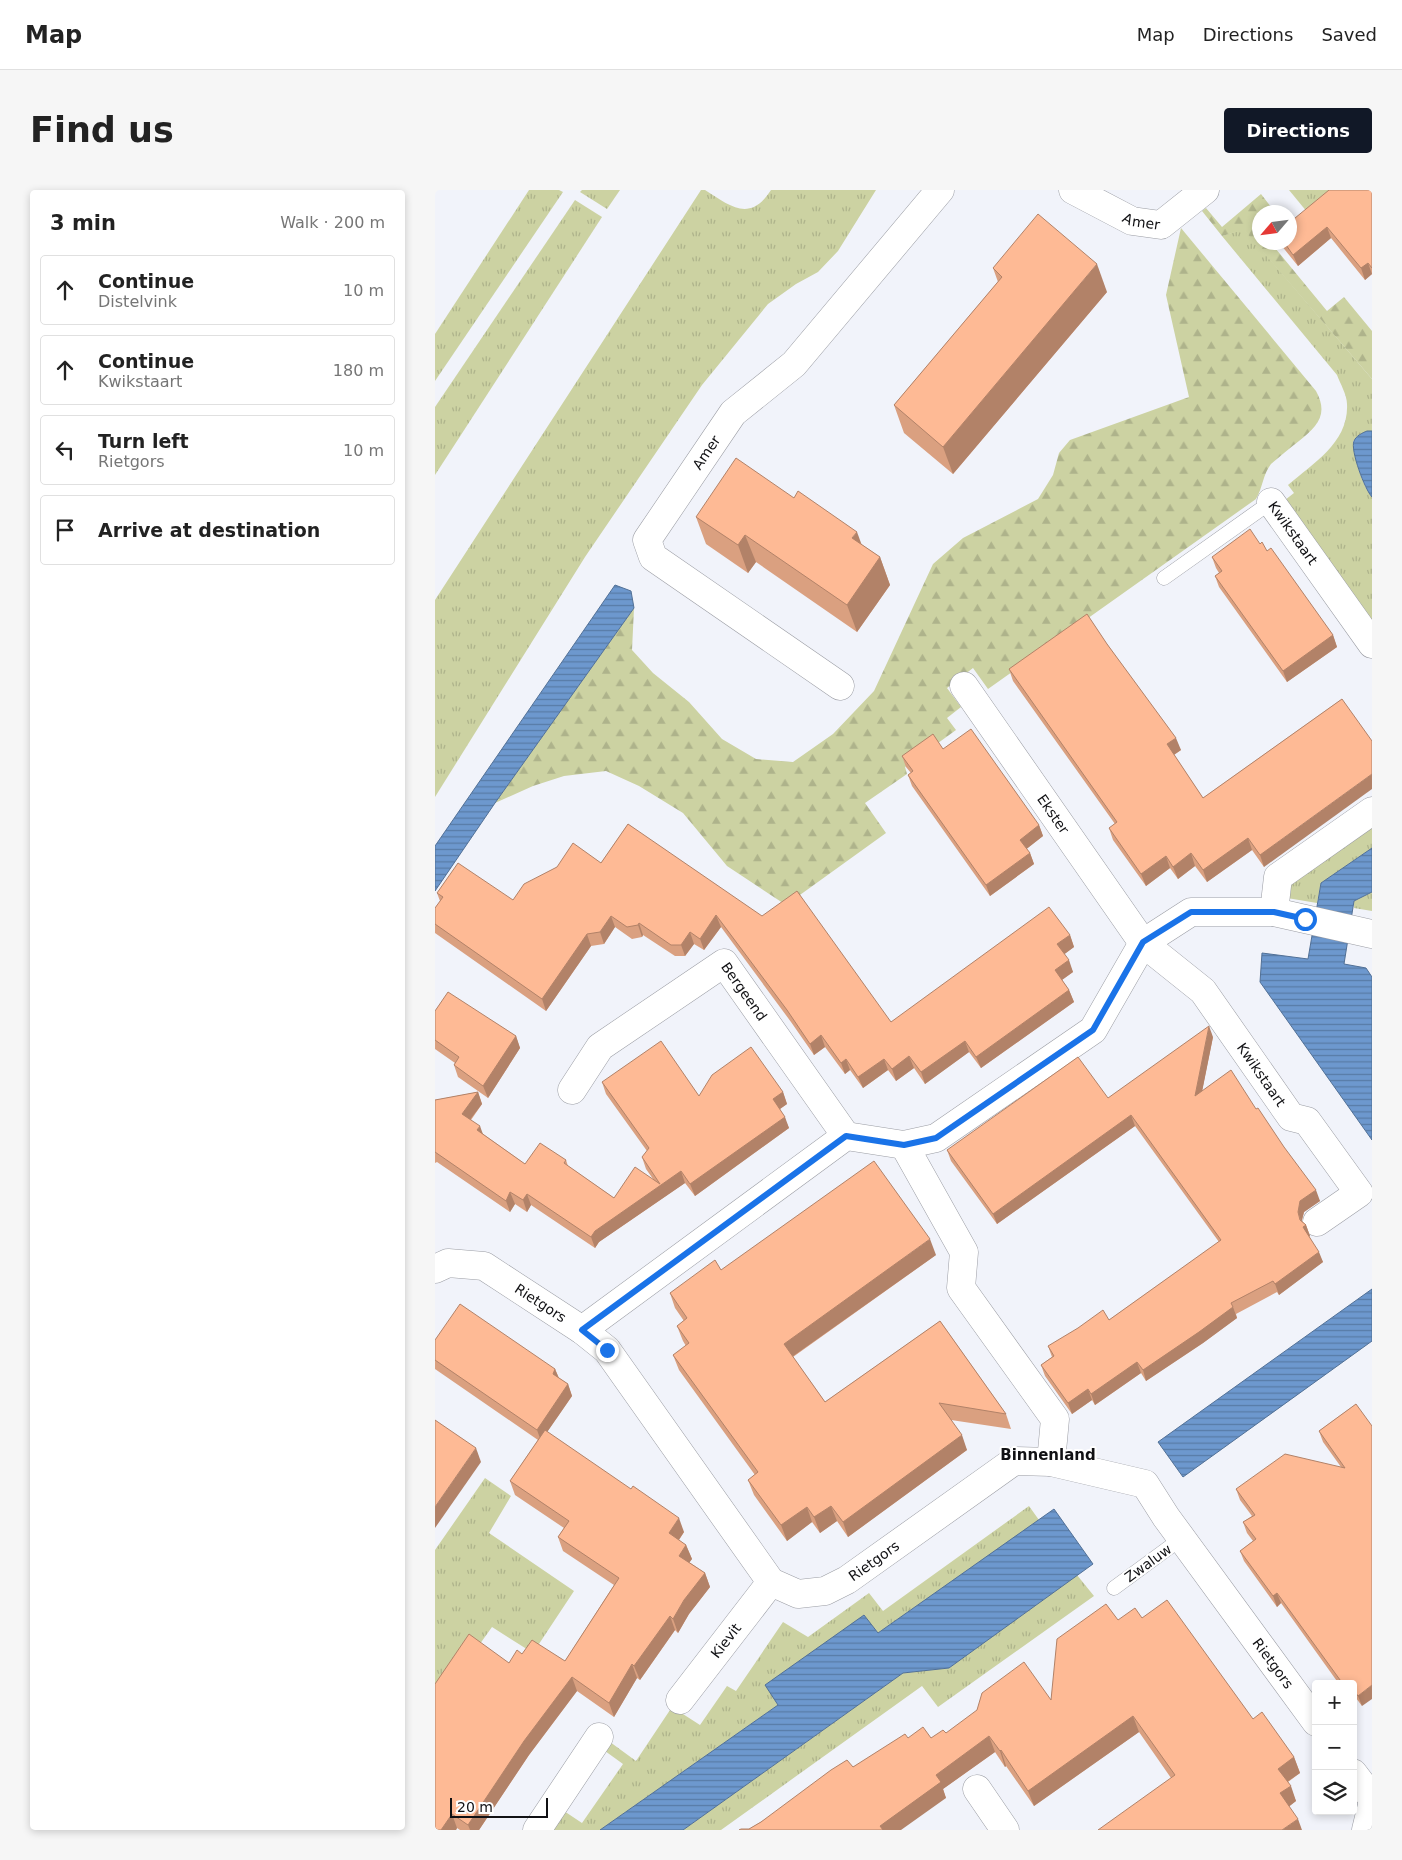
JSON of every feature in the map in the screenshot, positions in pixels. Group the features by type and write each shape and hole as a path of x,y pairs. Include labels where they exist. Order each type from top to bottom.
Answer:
{"street":[{"name":"Amer","path":"841,686 653,557 647,540 733,414 794,364 940,190"},
{"name":"Amer","path":"1073,190 1132,222 1161,225 1205,190"},
{"name":"Kwikstaart","path":"1271,502 1372,644"},
{"name":"Ekster","path":"964,686 1143,942"},
{"path":"1274,912 1278,877 1372,810"},
{"path":"582,1330 846,1136 904,1145 936,1138 1093,1030 1143,942 1191,912 1274,912 1366,932"},
{"name":"Kwikstaart","path":"1143,942 1203,991 1291,1117 1307,1121 1359,1193 1317,1222"},
{"name":"Bergeend","path":"572,1090 600,1047 724,962 846,1136"},
{"path":"904,1145 965,1252 961,1288 1055,1419 1051,1462"},
{"name":"Rietgors","path":"435,1269 448,1263 484,1266 582,1330 607,1350 771,1582 798,1594 825,1591 847,1580 1014,1461 1051,1462 1145,1484 1312,1717"},
{"name":"Kievit","path":"680,1700 771,1582"},
{"path":"537,1830 599,1737"},
{"path":"1357,1778 1372,1798"},
{"path":"977,1789 1005,1830"},
{"path":"1366,1830 1372,1805"}],"lane":[{"name":"Kwikstaart","path":"1164,578 1271,502"},
{"name":"Zwaluw","path":"1113,1588 1182,1538"}],"green space":[{"path":"529,190 559,190 563,192 435,381 435,334"},
{"path":"582,190 620,190 607,209 580,192"},
{"path":"701,190 705,190 731,206 747,209 763,200 771,190 876,190 838,251 818,272 796,284 768,304 702,385 585,557 435,797 435,600"},
{"path":"1289,190 1346,190 1312,218"},
{"path":"1261,194 1270,205 1252,205 1252,239 1244,230 1222,236 1202,211 1206,208 1222,227"},
{"path":"575,200 602,217 435,475 435,407"},
{"path":"1181,228 1316,391 1321,407 1319,419 1305,436 1271,464 1256,499 988,689 973,668 947,688 961,707 947,718 956,730 905,767 907,774 865,803 886,833 786,905 727,866 683,813 639,786 606,771 564,776 533,786 495,803 634,608 632,650 653,673 689,702 722,739 756,759 793,762 833,734 874,691 933,564 963,538 1038,499 1053,475 1059,453 1070,440 1189,397 1166,295"},
{"path":"1244,229 1252,238 1252,250 1262,250 1372,379 1372,431 1367,431 1353,441 1359,471 1372,497 1372,622 1285,500 1294,493 1288,485 1319,460 1336,441 1346,417 1347,400 1345,393 1337,375 1222,236"},
{"path":"1261,250 1277,250 1327,311 1344,297 1372,331 1372,379"},
{"path":"1372,826 1372,848 1321,883 1317,903 1287,898 1289,885"},
{"path":"1372,892 1372,911 1354,908 1354,901"},
{"path":"485,1478 511,1496 489,1533 574,1591 533,1653 492,1627 435,1707 435,1550"},
{"path":"1029,1506 1039,1520 878,1633 864,1616 766,1685 778,1705 600,1830 551,1830 564,1811 582,1823 623,1764 605,1751 610,1742 636,1761 672,1707 700,1725 727,1686 736,1691 783,1622 808,1637 869,1593 883,1611"},
{"path":"1077,1575 1094,1596 938,1707 922,1686 721,1830 683,1830 903,1673 949,1668"}],"water":[{"path":"1367,431 1372,431 1372,497 1359,470 1353,446 1356,438"},
{"path":"615,585 631,591 634,608 495,803 435,891 435,846"},
{"path":"1372,848 1372,892 1354,901 1344,964 1366,968 1372,977 1372,1140 1260,982 1262,953 1308,959 1321,883"},
{"path":"1372,1289 1372,1341 1183,1477 1158,1442"},
{"path":"1054,1509 1093,1564 949,1668 903,1673 683,1830 600,1830 778,1705 765,1685 864,1615 878,1633"}],"building":[{"path":"1329,190 1372,190 1372,268 1368,263 1361,268 1327,227 1293,255 1290,250 1297,250 1297,216"},
{"path":"1038,214 1097,264 943,447 894,405 1002,277 993,268"},
{"path":"736,458 794,498 798,491 857,532 852,538 880,557 847,605 745,535 738,545 696,517"},
{"path":"1250,529 1260,544 1262,542 1267,551 1271,548 1333,635 1283,671 1215,576 1222,571 1212,557"},
{"path":"1087,614 1176,738 1167,744 1203,798 1342,699 1372,741 1372,774 1260,855 1248,838 1203,870 1191,853 1173,867 1166,856 1141,874 1109,828 1117,822 1009,669"},
{"path":"971,729 1039,825 1020,840 1030,853 986,885 908,775 913,771 902,756 933,734 943,749"},
{"path":"628,824 762,916 797,891 891,1022 1049,907 1070,935 1057,944 1069,960 1055,970 1069,990 976,1057 965,1041 921,1072 909,1056 892,1069 884,1059 858,1077 846,1059 841,1063 821,1035 810,1044 716,915 700,939 690,932 681,945 671,945 639,923 638,925 627,927 611,916 600,932 587,934 542,999 435,924 435,908 443,897 437,893 458,863 513,900 524,884 557,867 573,843 601,863"},
{"path":"448,992 516,1036 483,1086 454,1065 459,1057 435,1040 435,1011"},
{"path":"1209,1026 1195,1096 1231,1070 1256,1109 1258,1108 1316,1190 1300,1201 1298,1212 1300,1220 1306,1225 1303,1227 1319,1252 1275,1284 1273,1281 1231,1303 1233,1307 1143,1370 1137,1362 1091,1394 1088,1389 1068,1403 1041,1365 1054,1356 1048,1346 1103,1310 1109,1320 1221,1240 1131,1115 993,1214 947,1150 1078,1057 1108,1098"},
{"path":"661,1041 699,1096 712,1075 751,1047 783,1092 773,1099 785,1117 690,1184 681,1171 595,1231 591,1237 527,1194 523,1200 510,1192 506,1201 435,1152 435,1100 478,1092 462,1114 480,1126 477,1130 525,1164 540,1143 566,1160 564,1163 614,1198 635,1167 660,1184 642,1157 649,1148 602,1082"},
{"path":"874,1161 930,1239 784,1344 825,1402 940,1321 1006,1414 939,1403 962,1435 843,1522 831,1506 814,1517 807,1507 781,1525 748,1480 758,1472 673,1355 689,1343 677,1326 687,1318 670,1293 715,1260 721,1270"},
{"path":"460,1304 555,1369 553,1374 568,1384 537,1430 435,1360 435,1340"},
{"path":"1356,1404 1372,1426 1372,1685 1358,1696 1357,1680 1340,1680 1277,1593 1273,1596 1240,1551 1256,1539 1243,1522 1255,1515 1236,1489 1285,1454 1345,1468 1319,1431"},
{"path":"435,1420 476,1448 435,1507"},
{"path":"545,1430 631,1489 633,1486 679,1518 669,1533 686,1545 679,1556 705,1573 684,1600 673,1619 670,1616 634,1666 632,1664 609,1703 572,1677 524,1741 468,1825 452,1814 441,1830 438,1830 435,1828 435,1684 469,1634 509,1663 517,1650 522,1654 532,1640 565,1661 619,1578 558,1537 569,1521 510,1481"},
{"path":"1167,1600 1253,1719 1262,1712 1294,1757 1278,1769 1291,1786 1280,1793 1298,1819 1282,1830 1098,1830 1175,1775 1133,1716 1028,1791 1001,1750 989,1736 936,1775 941,1782 880,1826 883,1830 739,1830 749,1829 761,1822 847,1760 853,1767 905,1734 908,1738 923,1727 931,1738 943,1730 946,1733 977,1710 982,1693 1024,1662 1051,1700 1057,1639 1106,1604 1118,1620 1135,1608 1142,1618"}],"district":[{"name":"Binnenland","path":"1048,1455"}],"route":[{"path":"607,1350 582,1330 846,1136 904,1145 936,1138 1093,1030 1143,942 1191,912 1274,912 1305,919"}]}
